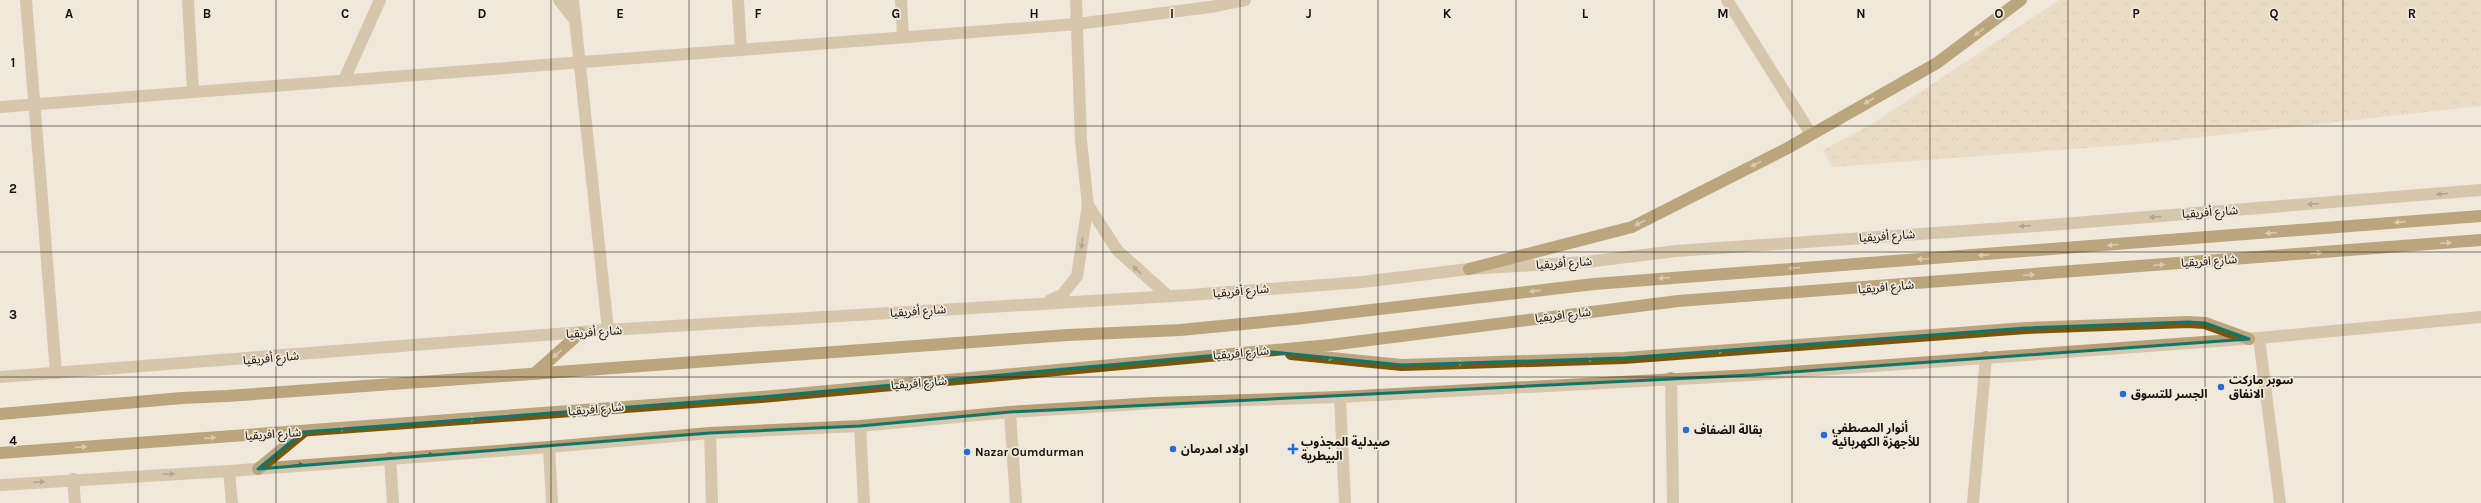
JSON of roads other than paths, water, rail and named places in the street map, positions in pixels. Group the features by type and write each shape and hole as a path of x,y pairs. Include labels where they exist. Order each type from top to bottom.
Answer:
{"highway":[{"path":"1469,269 1632,227 1811,134 1938,63 2021,0"},
{"name":"شارع افريقيا","path":"0,414 182,398 1068,335 1180,330 1594,284 1962,257 2481,216"},
{"name":"شارع افريقيا","path":"0,453 303,432 761,397 1330,345 1678,301 2481,240"},
{"path":"1262,351 1402,365 1616,358 2026,328 2188,322 2205,323 2254,338"},
{"path":"534,374 580,333"},
{"path":"258,469 303,432"}],"street":[{"path":"26,0 33,104 56,373"},
{"path":"188,0 193,91"},
{"path":"344,80 380,0"},
{"path":"559,0 574,19"},
{"path":"573,0 608,330"},
{"path":"738,0 741,50"},
{"path":"901,0 903,37"},
{"path":"1039,303 1062,295 1077,276 1088,205 1081,141 1076,0"},
{"path":"0,107 1077,24 1210,7 1245,0"},
{"path":"1727,0 1811,134"},
{"name":"شارع أفريقيا","path":"0,377 608,330 1167,296 1362,282 1469,269 1586,262 1676,251 2481,190"},
{"path":"1088,205 1117,250 1167,296"},
{"path":"0,485 73,479 258,469 710,433 860,426 1010,412 1154,402 1340,397 1671,378 1752,375 2254,338 2481,317"},
{"path":"2254,338 2280,503"},
{"path":"1973,503 1986,357"},
{"path":"1671,378 1673,503"},
{"path":"1340,397 1345,503"},
{"path":"1010,412 1016,503"},
{"path":"860,426 864,503"},
{"path":"710,433 712,503"},
{"path":"549,447 552,503"},
{"path":"390,458 393,503"},
{"path":"229,471 232,503"},
{"path":"73,479 75,503"}],"place":[{"name":"سوبر ماركت الانفاق","path":"2221,387"},
{"name":"الجسر للتسوق","path":"2123,394"},
{"name":"بقالة الضفاف","path":"1686,430"},
{"name":"أنوار المصطفى للأجهزة الكهربائية","path":"1824,435"},
{"name":"اولاد امدرمان","path":"1173,449"},
{"name":"صيدلية المجذوب البيطرية","path":"1293,449"},
{"name":"Nazar Oumdurman","path":"967,452"}]}
